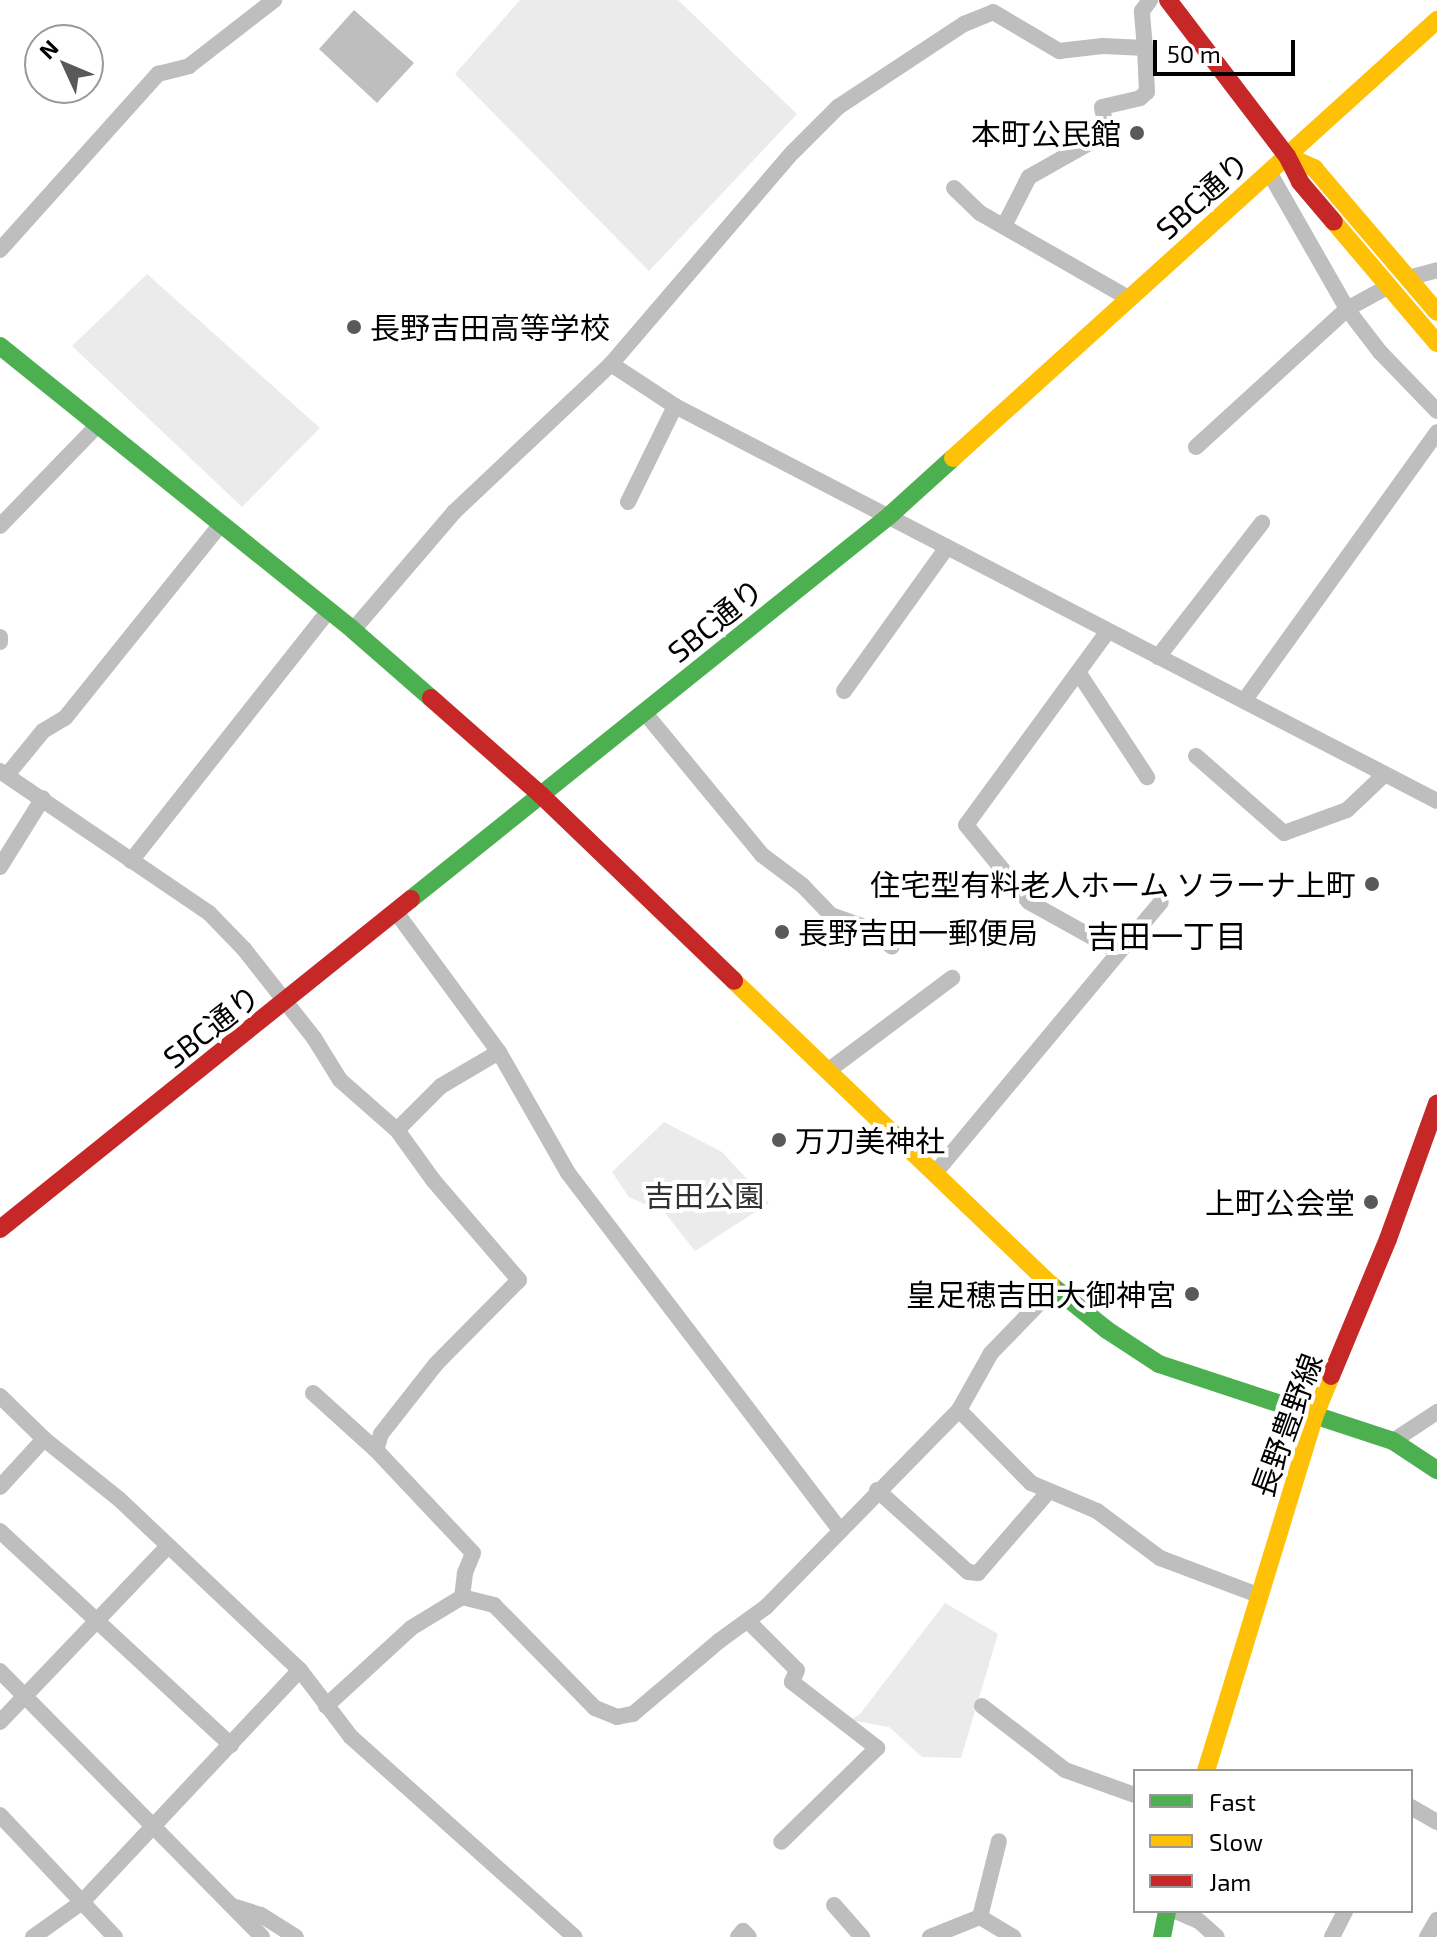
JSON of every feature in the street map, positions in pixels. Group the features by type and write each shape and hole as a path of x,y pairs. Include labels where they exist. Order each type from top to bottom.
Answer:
{"street":[{"path":"0,250 158,74 189,66 274,0"},
{"path":"1004,226 1029,177 1107,133 1102,107 1140,98 1147,92 1142,11 1150,0"},
{"path":"1168,0 1287,156 1300,182 1437,343"},
{"path":"353,630 454,512 611,364 793,152 838,107 964,24 993,12 1059,51 1103,46 1145,48"},
{"name":"SBC通り","path":"0,1229 889,516 1437,20"},
{"path":"1287,156 1314,168 1437,312"},
{"path":"1269,172 1347,309 1380,352 1437,411"},
{"path":"954,188 980,213 1130,299"},
{"path":"1408,278 1437,270"},
{"path":"1196,447 1347,309 1389,286"},
{"path":"0,346 329,610 541,795 799,1047 829,1070 1054,1288 1159,1364 1393,1441 1437,1470"},
{"path":"611,364 675,406 1437,801"},
{"path":"628,502 675,406"},
{"path":"0,526 98,425"},
{"path":"1244,701 1437,432"},
{"path":"1158,657 1262,523"},
{"path":"221,524 65,718 43,731 4,773 209,913 286,1002 314,1038 340,1080 397,1130 433,1180 519,1280 436,1364 381,1434 376,1450"},
{"path":"844,691 947,547"},
{"path":"131,861 329,610"},
{"path":"1108,631 966,825 1029,902 1117,951"},
{"path":"1078,672 1147,777"},
{"path":"645,713 762,855 802,885 831,915 870,929 892,947"},
{"path":"1196,756 1284,833 1347,810 1385,774"},
{"path":"0,867 43,798"},
{"path":"936,1172 1117,951 1161,902"},
{"path":"396,912 499,1052 568,1173 840,1530"},
{"path":"829,1070 952,978"},
{"path":"397,1130 441,1086 499,1052"},
{"name":"長野豊野線","path":"1207,1769 1314,1417 1388,1239 1437,1104"},
{"path":"326,1706 411,1628 462,1597 494,1605 595,1708 617,1717 633,1714 719,1641 748,1621 959,1410 991,1353 1054,1288"},
{"path":"313,1393 376,1450 473,1553 465,1573 462,1597"},
{"path":"0,1396 44,1439 119,1499 300,1670 351,1737 575,1937"},
{"path":"959,1410 1031,1483 1097,1511 1160,1558 1258,1595"},
{"path":"1393,1441 1437,1412"},
{"path":"0,1487 44,1439"},
{"path":"877,1490 968,1572 978,1573 1049,1491"},
{"path":"0,1531 231,1745"},
{"path":"0,1722 168,1546"},
{"path":"748,1621 797,1670 792,1682 877,1748 781,1842"},
{"path":"33,1937 82,1902 300,1670"},
{"path":"0,1671 262,1937"},
{"path":"982,1706 1065,1770 1133,1794"},
{"path":"1413,1808 1436,1820"},
{"path":"0,1815 115,1937"},
{"path":"980,1917 999,1841"},
{"path":"834,1905 862,1937"},
{"path":"234,1906 261,1915 296,1937"},
{"path":"1162,1937 1167,1913"},
{"path":"1180,1913 1199,1921 1217,1937"},
{"path":"1332,1937 1344,1913"},
{"path":"930,1937 980,1917"},
{"path":"980,1917 1013,1937"},
{"path":"1427,1937 1437,1920"},
{"path":"738,1937 743,1931 749,1937"}],"green space":[{"path":"520,0 678,0 797,114 649,271 455,74"},
{"path":"147,274 320,428 242,507 72,346"},
{"name":"吉田公園","path":"664,1122 722,1152 769,1203 695,1251 665,1213 629,1197 612,1172"},
{"path":"945,1603 998,1634 961,1758 922,1757 889,1727 850,1720 860,1714"}],"shaded area":[{"path":"354,10 414,63 377,103 319,49"}],"traffic: fast":[{"path":"0,346 353,630 431,698"},
{"path":"411,899 889,516 953,458"},
{"path":"1051,1285 1107,1330 1159,1364 1393,1441 1437,1470"},
{"path":"1162,1937 1167,1913"}],"traffic: slow":[{"path":"953,458 1437,20"},
{"path":"1287,156 1314,168 1437,312"},
{"path":"1334,222 1437,343"},
{"path":"734,981 1051,1285"},
{"path":"1207,1769 1314,1417 1331,1376"}],"traffic: jam":[{"path":"1168,0 1287,156 1300,182 1334,222"},
{"path":"431,698 541,795 734,981"},
{"path":"0,1229 411,899"},
{"path":"1331,1376 1388,1239 1437,1104"}],"place":[{"name":"本町公民館","path":"1137,133"},
{"name":"長野吉田高等学校","path":"354,327"},
{"name":"住宅型有料老人ホーム ソラーナ上町","path":"1372,884"},
{"name":"長野吉田一郵便局","path":"782,932"},
{"name":"万刀美神社","path":"779,1140"},
{"name":"上町公会堂","path":"1371,1202"},
{"name":"皇足穂吉田大御神宮","path":"1192,1294"}],"district":[{"name":"吉田一丁目","path":"1167,935"}]}
